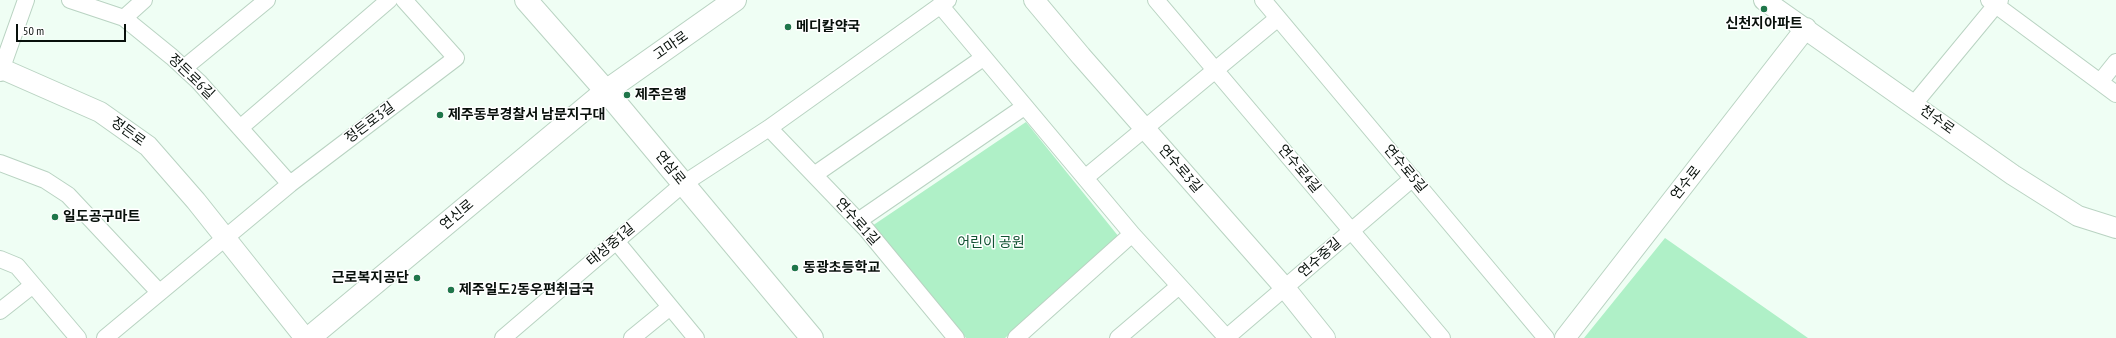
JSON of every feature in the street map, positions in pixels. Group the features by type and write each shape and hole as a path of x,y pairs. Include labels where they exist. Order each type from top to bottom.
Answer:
{"main road":[{"name":"연삼로","path":"526,0 606,91 812,338"},
{"name":"고마로","path":"606,91 735,0"},
{"name":"연신로","path":"309,338 606,91"}],"street":[{"path":"1,70 26,0"},
{"name":"정든로6길","path":"70,0 124,18 184,68 199,82 290,184"},
{"path":"124,18 144,0"},
{"path":"184,68 267,0"},
{"path":"240,128 389,0"},
{"name":"정든로3길","path":"224,238 290,184 456,58 404,0"},
{"name":"연수로3길","path":"1034,0 1145,130 1285,288 1325,338"},
{"name":"연수로4길","path":"1156,0 1442,338"},
{"name":"연수로5길","path":"1263,0 1546,338"},
{"name":"천수로","path":"1764,0 1806,28 2013,175 2078,216 2116,228"},
{"path":"1914,104 1995,2 2116,94"},
{"path":"683,184 769,128 944,3 983,58 1024,107 1132,234 1227,338"},
{"path":"1084,178 1145,130 1278,18"},
{"name":"연수로","path":"1565,338 1806,28"},
{"path":"814,175 983,58"},
{"path":"2100,82 2116,62"},
{"name":"정든로","path":"1,70 100,112 148,146 196,201 305,338"},
{"path":"858,221 1024,107"},
{"name":"연수로1길","path":"769,128 858,221 956,338"},
{"path":"0,163 45,180 68,195 159,292"},
{"name":"연수중길","path":"1227,338 1413,178"},
{"name":"태성중1길","path":"503,338 683,184"},
{"path":"1016,338 1132,234"},
{"path":"105,338 224,238"},
{"path":"616,241 696,338"},
{"path":"0,259 17,266 78,338"},
{"path":"0,311 33,285"},
{"path":"1118,338 1179,286"},
{"path":"632,338 670,307"}],"green space":[{"name":"어린이 공원","path":"1026,122 1119,237 1005,338 966,338 872,226"},
{"path":"1665,238 1808,338 1584,338"}],"place":[{"name":"신천지아파트","path":"1764,9"},
{"name":"메디칼약국","path":"788,27"},
{"name":"제주은행","path":"627,95"},
{"name":"제주동부경찰서 남문지구대","path":"440,115"},
{"name":"일도공구마트","path":"55,217"},
{"name":"동광초등학교","path":"795,268"},
{"name":"근로복지공단","path":"417,278"},
{"name":"제주일도2동우편취급국","path":"451,290"}]}
